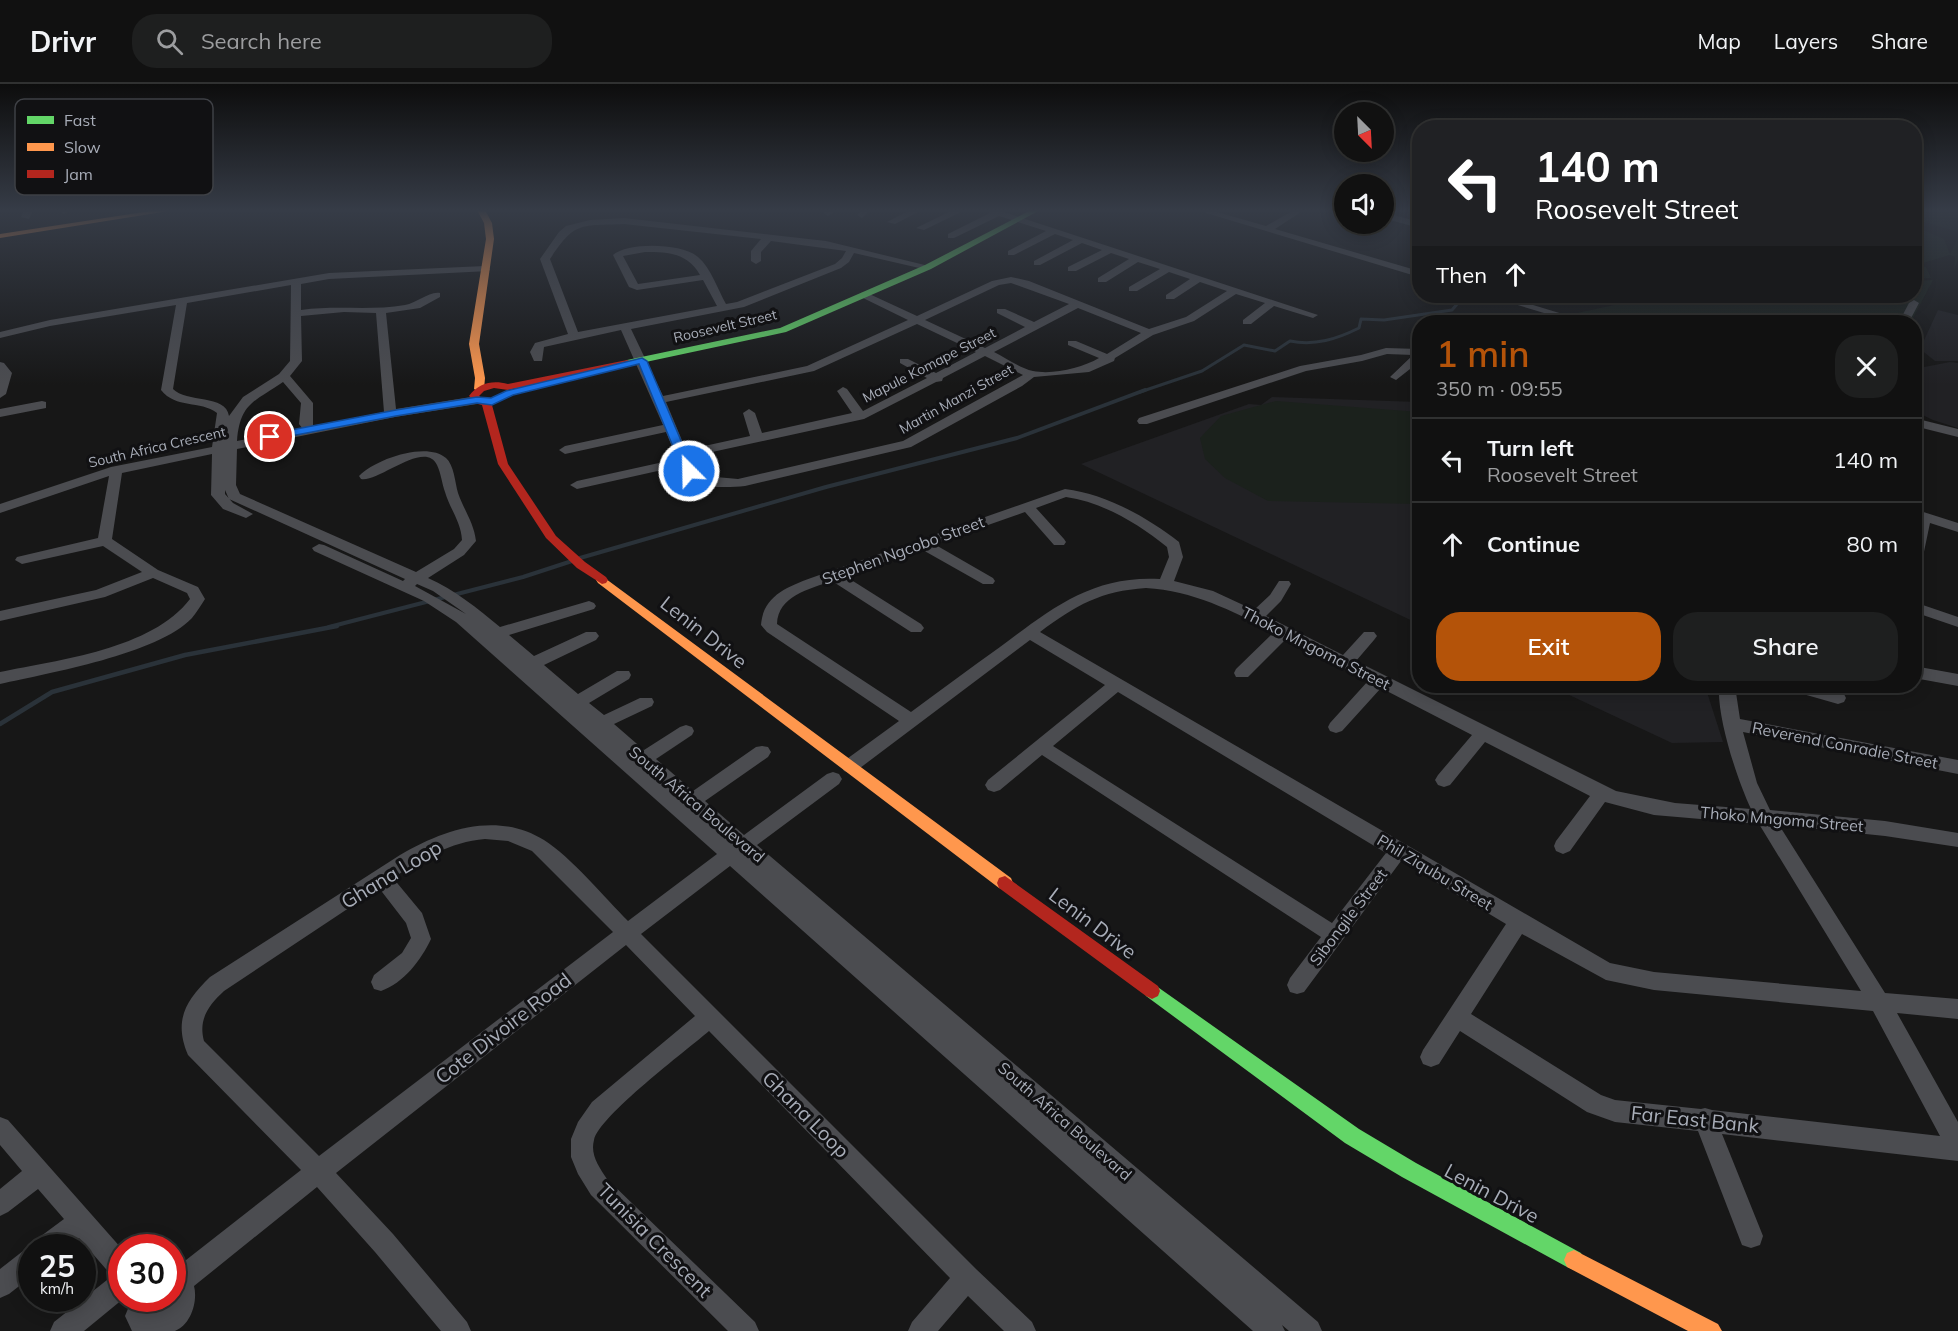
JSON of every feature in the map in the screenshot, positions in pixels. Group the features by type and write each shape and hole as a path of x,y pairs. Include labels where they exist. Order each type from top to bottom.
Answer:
{"street":[{"path":"548,268 574,336"},
{"path":"625,268 633,285 638,287 705,277"},
{"path":"700,268 723,308"},
{"path":"538,358 536,351 539,345 574,336 723,308 761,297 833,268"},
{"name":"Roosevelt Street","path":"480,396 505,398 611,367 769,334 925,268"},
{"path":"1102,280 1121,268"},
{"path":"1133,289 1168,268"},
{"path":"1169,268 1313,315"},
{"path":"0,335 35,326 329,276 485,269"},
{"name":"Lenin Drive","path":"485,269 474,344 480,378 480,396 500,458 546,530 570,556 1062,925 1352,1136 1409,1170 1711,1331"},
{"path":"1170,297 1198,278"},
{"path":"659,400 814,368 917,318 1007,280 1018,281 1149,333"},
{"path":"296,281 296,361 284,376 307,403 305,424 309,430"},
{"name":"Martin Manzi Street","path":"625,327 689,471 698,478 734,483 901,446 1018,384 1031,374 1082,371 1110,359 1149,333 1190,319 1235,290"},
{"path":"296,314 342,309 381,311 424,303 436,295"},
{"path":"865,295 1031,374"},
{"path":"182,301 167,390 172,397 213,405 250,397"},
{"path":"1247,322 1274,302"},
{"path":"1518,303 1560,315"},
{"path":"1908,315 1914,303"},
{"name":"Mapule Komape Street","path":"577,485 757,438 860,416 938,379 1077,304"},
{"path":"381,311 393,414"},
{"path":"1001,311 1035,327"},
{"path":"476,333 505,398 508,472"},
{"path":"1072,343 1110,359"},
{"path":"1143,421 1304,368 1362,358 1386,351 1412,353"},
{"path":"1396,376 1412,358"},
{"path":"904,362 938,379"},
{"path":"0,365 6,373 0,394"},
{"name":"South Africa Boulevard","path":"284,376 250,397 235,414 229,485 234,496 409,585 448,609 1309,1331"},
{"path":"843,391 860,416"},
{"name":"South Africa Crescent","path":"0,508 81,480 116,471 232,445 480,396"},
{"path":"0,412 42,405"},
{"name":"South Africa Boulevard","path":"213,405 223,412 224,417 218,448 217,490 224,503 409,585 431,585 468,608 691,802 737,850 1272,1331"},
{"path":"749,413 757,438"},
{"path":"1922,423 1955,433"},
{"path":"565,450 670,427"},
{"path":"366,476 391,462 412,456 432,454 443,462 452,495 468,529 469,541 459,552 409,585"},
{"path":"105,541 116,471"},
{"name":"Stephen Ngcobo Street","path":"912,721 769,625 771,609 780,599 803,586 1065,493 1078,494 1158,533 1174,545 1176,551 1166,584"},
{"path":"1027,506 1059,542"},
{"path":"1922,516 1958,528"},
{"path":"0,678 125,648 164,630 194,607 198,599 193,590 153,573 105,541 22,560"},
{"path":"921,543 988,581"},
{"path":"0,616 91,596 153,573"},
{"path":"833,575 916,628"},
{"name":"Thoko Mngoma Street","path":"850,766 1065,606 1105,588 1120,584 1166,584 1215,597 1256,616 1602,794 1637,806 1660,810 1902,830 1958,840"},
{"path":"1256,616 1276,598 1284,584"},
{"path":"498,633 589,606"},
{"path":"1922,610 1958,622"},
{"path":"1242,674 1284,631"},
{"name":"Phil Ziqubu Street","path":"1028,632 1606,971 1629,977 1958,1009"},
{"path":"532,664 591,636"},
{"path":"1345,663 1369,636"},
{"path":"1922,673 1958,680"},
{"path":"577,702 624,675"},
{"path":"1336,727 1379,680"},
{"path":"994,785 1117,684"},
{"path":"1726,693 1748,783 1764,817 1879,1001 1958,1147"},
{"path":"1820,693 1838,698"},
{"path":"602,723 646,702"},
{"name":"Reverend Conradie Street","path":"1733,724 1958,767"},
{"path":"643,759 686,732"},
{"path":"1444,780 1483,733"},
{"path":"1042,747 1334,935"},
{"path":"691,802 762,752"},
{"name":"Cote Divoire Road","path":"186,1274 627,932 833,779"},
{"path":"1563,846 1602,794"},
{"name":"Ghana Loop","path":"458,1331 384,1243 318,1171 201,1054 190,1038 189,1028 199,1002 217,984 381,877 447,840 476,833 520,836 534,842 548,854 967,1278 1023,1331"},
{"name":"Sibongile Street","path":"1297,985 1399,850"},
{"path":"381,877 416,919 421,939 409,959 381,982"},
{"path":"1431,1057 1519,922"},
{"name":"Tunisia Crescent","path":"710,1017 600,1110 586,1129 582,1140 582,1155 585,1167 599,1187 746,1331"},
{"name":"Far East Bank","path":"1457,1017 1594,1104 1616,1111 1958,1147"},
{"path":"1705,1119 1751,1236"},
{"path":"1,1130 108,1252"},
{"path":"0,1203 39,1173"},
{"path":"64,1234 81,1221"},
{"path":"0,1284 18,1270"},
{"path":"921,1331 967,1278"},
{"path":"63,1331 108,1295"},
{"path":"140,1312 138,1316 142,1325 153,1327 171,1326 178,1312"}],"shaded area":[{"path":"1922,268 1927,268 1931,278 1922,279"},
{"path":"1933,280 1922,301 1922,281"},
{"path":"1617,303 1921,303 1915,315 1585,315 1577,313 1619,304"},
{"path":"1938,310 1958,315 1958,361 1935,361 1922,351 1922,345"},
{"path":"1950,362 1958,363 1958,428 1922,415 1922,367"},
{"path":"1272,397 1412,402 1412,621 1081,464 1249,404 1261,405"},
{"path":"1276,401 1412,411 1412,504 1268,501 1225,478 1205,459 1200,438 1221,416"},
{"path":"1565,693 1707,693 1723,742 1672,743"}],"waterway":[{"path":"1418,315 1452,310 1458,303"},
{"path":"1140,392 1202,371 1244,345 1275,351 1290,341 1308,343 1326,341 1359,328 1361,319 1384,320 1412,316"},
{"path":"580,558 826,487 1017,438 1145,390"},
{"path":"329,627 523,577 572,561"},
{"path":"0,724 52,692 185,655 337,626"}],"traffic: fast":[{"path":"627,363 783,330 925,268"},
{"path":"1152,991 1352,1136 1409,1170 1574,1260"}],"traffic: slow":[{"path":"479,389 480,378 474,344 486,268"},
{"path":"602,580 1005,883"},
{"path":"1574,1260 1711,1331"}],"traffic: jam":[{"path":"611,367 509,393 492,402 481,402 474,396 481,389 489,386 508,387 627,363"},
{"path":"486,402 503,464 552,538 581,565 602,580"},
{"path":"1005,883 1152,991"}],"route":[{"path":"270,437 477,400 492,402 509,393 642,361 689,471"}]}
